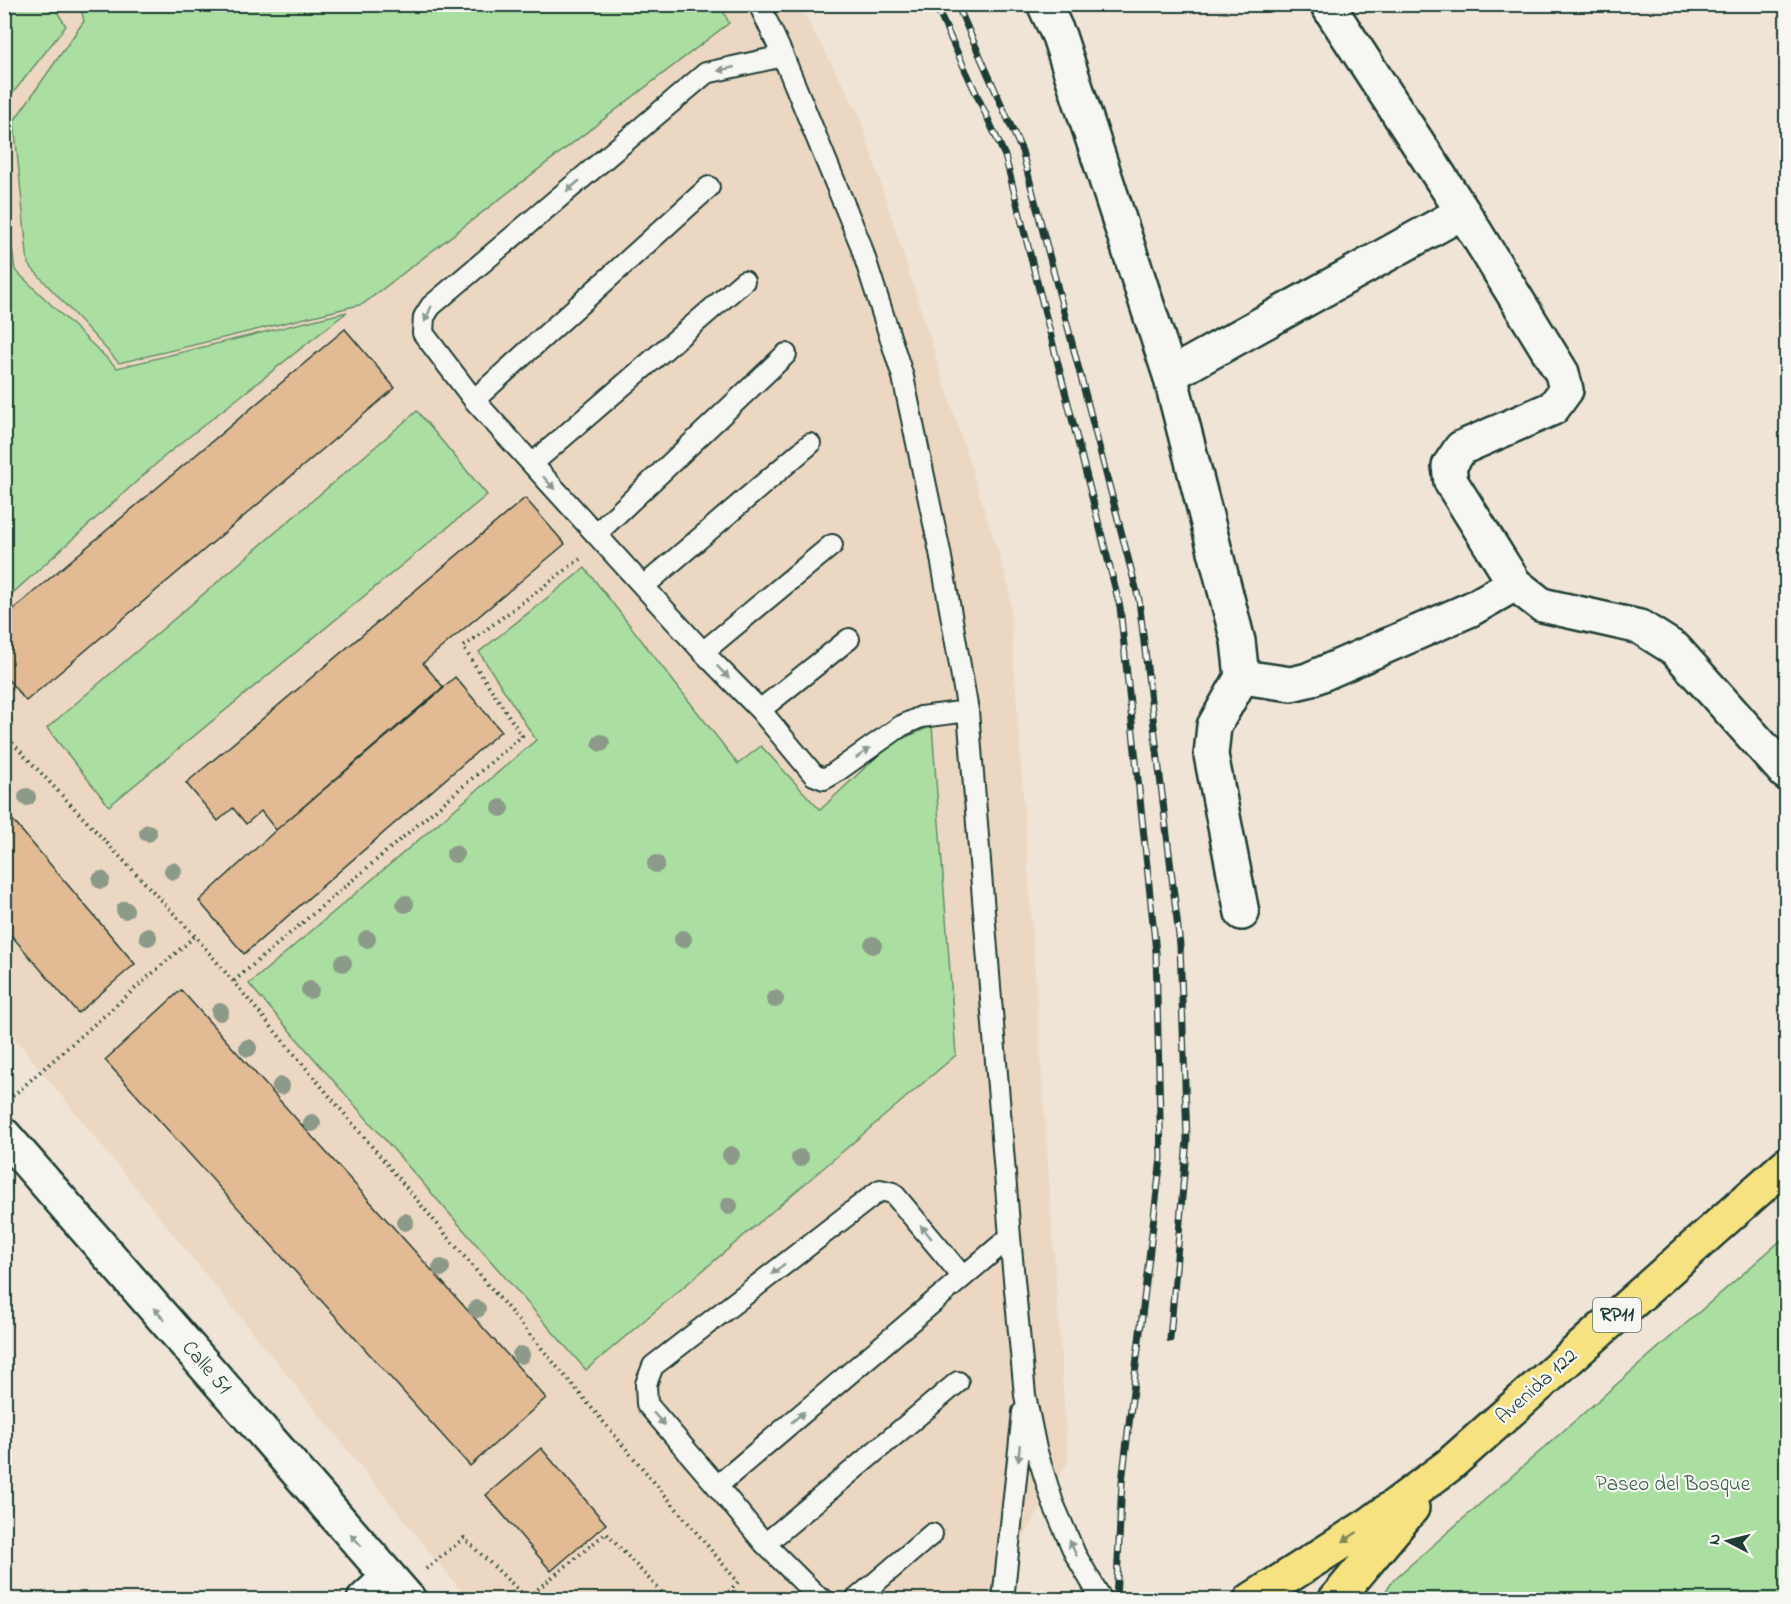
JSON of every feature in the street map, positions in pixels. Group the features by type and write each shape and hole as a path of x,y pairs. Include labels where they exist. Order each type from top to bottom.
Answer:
{"highway":[{"name":"Avenida 122","path":"1251,1599 1370,1524 1448,1466 1786,1165"},
{"name":"Avenida 122","path":"1335,1599 1448,1466"}],"street":[{"path":"1044,4 1059,36 1170,375 1238,641 1242,677 1214,726 1210,754 1242,913"},
{"path":"1327,4 1463,212 1562,373 1566,390 1554,408 1461,448 1449,466 1451,482 1515,584 1542,604 1640,627 1675,649 1786,773"},
{"path":"1170,375 1463,212"},
{"path":"1242,677 1291,684 1308,680 1471,609 1515,584"},
{"name":"Calle 51","path":"10,1154 401,1590"},
{"path":"364,1599 401,1590"}],"lane":[{"path":"759,4 861,243 903,377 940,552 968,711 1010,1237 1025,1395 1036,1449 1053,1503 1076,1554 1102,1599"},
{"path":"783,56 706,73 431,306 424,317 423,333 474,400 703,652 760,710 814,775 824,779 901,726 921,717 968,711"},
{"path":"474,400 709,187"},
{"path":"532,464 744,281"},
{"path":"596,534 786,354"},
{"path":"644,586 810,444"},
{"path":"703,652 832,545"},
{"path":"760,710 849,639"},
{"path":"824,1599 820,1599 765,1544 646,1404 646,1384 653,1366 880,1190 893,1193 963,1277"},
{"path":"717,1486 1010,1237"},
{"path":"765,1544 958,1382"},
{"path":"1003,1599 1025,1395"},
{"path":"855,1599 932,1534"}],"path":[{"path":"234,981 522,736 463,647 586,554"},
{"path":"4,734 195,936 234,981 738,1582 721,1599"},
{"path":"4,1103 195,936"},
{"path":"401,1590 464,1538 527,1598 606,1533 669,1599"}],"shaded area":[{"path":"4,5 799,5 858,112 1009,587 1068,1462 987,1599 468,1599 5,1026"}],"green space":[{"path":"5,4 53,5 66,26 5,103"},
{"path":"80,5 720,5 729,23 363,304 119,363 28,264 14,121 84,21"},
{"path":"5,197 15,270 117,368 347,312 166,455 5,600"},
{"path":"417,411 487,495 109,806 47,728"},
{"path":"585,568 738,764 761,746 820,810 890,744 932,726 956,1055 586,1370 249,984 536,740 479,652"},
{"name":"Paseo del Bosque","path":"1786,1236 1786,1599 1381,1599 1392,1581"}],"building":[{"path":"345,329 395,388 26,701 4,675 4,617"},
{"path":"525,498 565,544 423,663 444,688 276,830 261,811 246,824 233,808 218,821 186,783"},
{"path":"455,677 501,731 244,954 199,901 276,830"},
{"path":"4,810 135,964 78,1013 4,927"},
{"path":"181,990 546,1398 470,1466 105,1060"},
{"path":"541,1448 606,1524 551,1571 486,1495"}],"railway":[{"path":"935,4 1005,156 1120,607 1156,952 1161,1158 1122,1482 1116,1600"},
{"path":"957,4 1022,151 1139,600 1180,945 1187,1139 1170,1339"}]}
